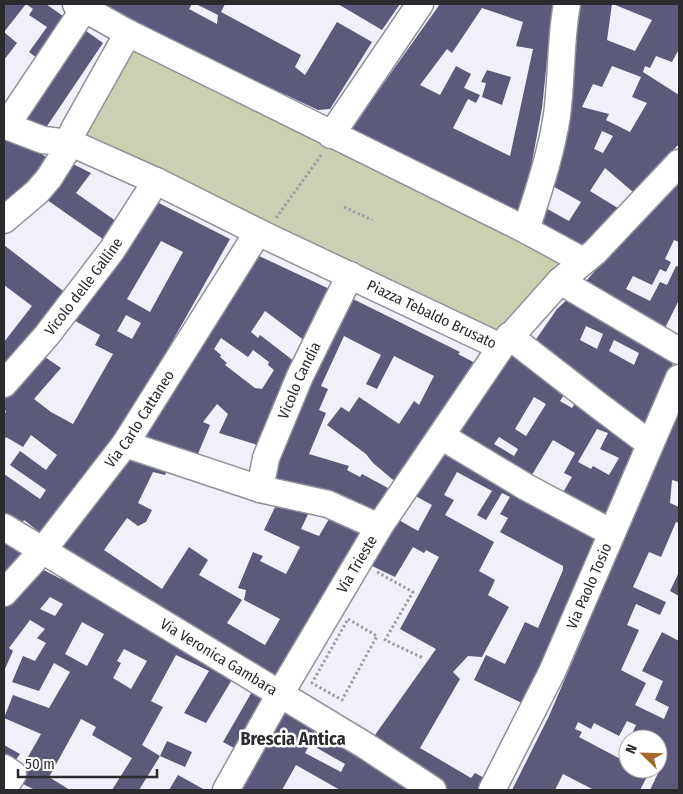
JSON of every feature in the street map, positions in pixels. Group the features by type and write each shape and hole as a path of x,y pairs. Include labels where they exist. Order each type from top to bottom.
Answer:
{"street":[{"path":"328,142 420,4"},
{"path":"526,230 547,162 557,115 562,27 567,4"},
{"path":"5,125 80,6 328,142 526,230 582,261 595,252 679,163"},
{"path":"4,220 37,192 49,178 71,144 73,131 128,33"},
{"name":"Piazza Tebaldo Brusato","path":"5,125 43,140 71,144 265,228 350,275 505,341 560,281 582,261"},
{"name":"Vicolo delle Galline","path":"4,384 47,336 112,250 156,181"},
{"name":"Via Carlo Cattaneo","path":"4,593 42,550 125,444 265,228"},
{"name":"Vicolo Candia","path":"260,489 266,458 300,376 350,275"},
{"path":"560,281 679,351"},
{"path":"505,341 650,444"},
{"name":"Via Trieste","path":"226,790 280,694 379,527 505,341"},
{"name":"Via Paolo Tosio","path":"492,790 552,672 679,378"},
{"path":"441,436 534,492 612,533"},
{"path":"125,444 260,489 328,504 379,527"},
{"name":"Via Veronica Gambara","path":"4,527 366,746 434,790"},
{"path":"4,768 13,774 4,789"}],"path":[{"path":"265,228 328,142"},
{"path":"344,206 372,220"},
{"path":"358,562 414,592 385,640"},
{"path":"378,636 342,700 312,683 348,619 378,636 385,640 423,658"}],"green space":[{"path":"132,47 565,259 494,337 83,138"}],"building":[{"path":"4,4 26,4 4,32"},
{"path":"26,4 46,4 70,21 42,62 29,52 47,27 29,15 33,9"},
{"path":"91,4 192,4 189,9 217,24 218,15 196,4 225,4 221,12 301,55 295,67 305,75 337,22 372,42 330,109 318,110"},
{"path":"338,4 400,4 382,30"},
{"path":"440,4 556,4 549,41 542,108 527,189 517,217 349,132","holes":["482,8 523,22 516,46 533,49 510,156 453,128 468,99 476,103 480,95 464,88 471,74 456,66 440,95 420,85 447,49 452,53"]},
{"path":"575,4 612,4 607,40 635,51 652,20 613,4 679,4 679,49 672,62 656,56 650,68 645,66 643,72 679,95 679,144 633,192 605,168 590,191 621,210 591,245 571,248 534,227 542,206 569,221 581,202 549,184","holes":["612,66 641,77 632,97 647,103 630,132 606,120 609,114 582,107 593,84 602,87","602,131 613,136 603,153 594,149"]},
{"path":"79,26 103,43 41,135 15,122"},
{"path":"4,32 17,43 4,60"},
{"path":"487,70 511,77 502,105 482,97 486,83 481,82"},
{"path":"4,128 46,157 25,189 4,209"},
{"path":"69,162 91,173 76,193 123,226 110,244 40,195"},
{"path":"679,175 679,242 674,240 665,259 671,262 666,272 660,269 652,285 633,276 626,289 650,301 660,282 667,285 676,266 679,267 679,300 663,332 580,288"},
{"path":"151,199 230,239 120,434 47,538 24,520 18,529 4,520 4,474 40,499 46,490 10,465 20,451 46,470 57,455 31,435 23,447 6,437 4,441 4,416 6,411 4,410 4,400 42,355 61,368 34,399 51,412 73,424 113,354 95,345 100,335 70,318","holes":["161,241 183,252 150,312 127,299","126,315 141,323 132,339 117,331"]},
{"path":"4,245 71,297 4,376 4,342 32,306 4,285"},
{"path":"257,255 336,292 309,344 265,311 251,332 258,338 260,335 299,365 264,447 219,433 228,414 217,404 203,422 210,425 195,461 139,441","holes":["221,338 248,357 253,350 269,362 268,365 274,370 262,389 255,388 225,365 227,363 214,349"]},
{"path":"572,295 674,361 645,432 530,348 557,309","holes":["586,326 603,334 597,349 580,340","614,340 639,353 634,365 609,351"]},
{"path":"347,296 460,352 458,354 475,363 398,484 373,463 366,454 327,425 341,407 349,412 359,397 399,424 414,401 419,405 434,376 394,356 377,389 366,384 381,355 344,336 321,386 328,389 319,410 326,413 309,454 349,466 347,470 360,477 362,474 388,488 370,520 265,484"},
{"path":"513,346 569,387 560,401 572,408 579,397 642,441 607,524 558,501 572,477 564,473 575,453 553,440 527,483 450,436","holes":["534,397 546,404 526,436 515,429","597,429 608,433 600,449 619,458 609,475 593,466 591,469 578,462","499,437 518,449 514,456 494,444"]},
{"path":"679,394 679,482 672,480 670,503 679,507 679,523 676,522 661,557 649,552 633,587 666,602 660,615 636,604 627,625 639,630 621,670 646,683 635,705 664,719 669,707 655,700 663,681 642,671 662,632 679,641 679,790 650,790 655,779 668,779 668,729 634,729 636,725 627,721 623,729 618,729 618,735 594,723 591,729 578,722 575,729 582,732 579,737 618,758 618,779 646,779 640,790 594,790 563,774 555,790 512,790 549,716 585,632 612,549"},
{"path":"440,443 603,535 524,704 474,680 486,655 505,664 525,622 538,628 563,566 500,532 508,518 500,514 510,497 502,493 486,520 477,515 492,491 457,472 444,495 454,500 445,515 494,542 479,571 495,580 488,595 509,607 482,657 468,656 453,672 460,679 420,748 471,778 475,773 486,779 479,790 446,790 370,742 436,649 400,629 439,557 426,550 424,553 413,547 395,577 366,563 392,516 418,531 432,505 408,492"},
{"path":"128,456 169,466 165,475 153,472 138,503 152,510 146,522 138,526 127,518 104,550 162,589 189,547 208,560 199,575 242,600 227,623 265,645 280,619 244,600 246,590 238,588 253,552 263,556 260,561 286,574 300,547 264,530 278,501 311,508 301,529 319,536 333,512 372,531 281,687 55,553"},
{"path":"4,531 32,549 4,581"},
{"path":"36,566 61,579 65,572 236,673 206,723 184,713 209,671 176,655 151,701 163,707 142,745 160,756 139,790 112,790 132,758 92,735 96,727 81,719 49,777 70,790 32,790 15,780 41,734 4,718 13,695 49,708 70,672 54,663 39,691 12,682 23,656 35,661 46,643 37,638 45,629 30,620 9,648 13,651 4,671 4,596","holes":["50,597 63,604 55,616 40,609","82,622 104,634 87,666 65,654","124,649 147,661 131,689 113,678 121,663 117,661"]},
{"path":"679,572 679,596 670,591"},
{"path":"253,690 264,696 234,748 223,742"},
{"path":"282,704 427,790 340,790 296,765 282,790 235,790","holes":["310,744 345,764 341,772 305,753"]},
{"path":"167,741 192,752 185,767 160,756"},
{"path":"4,745 20,754 10,768 4,764"},
{"path":"178,775 205,790 169,790"}],"district":[{"name":"Brescia Antica","path":"293,739"}]}
